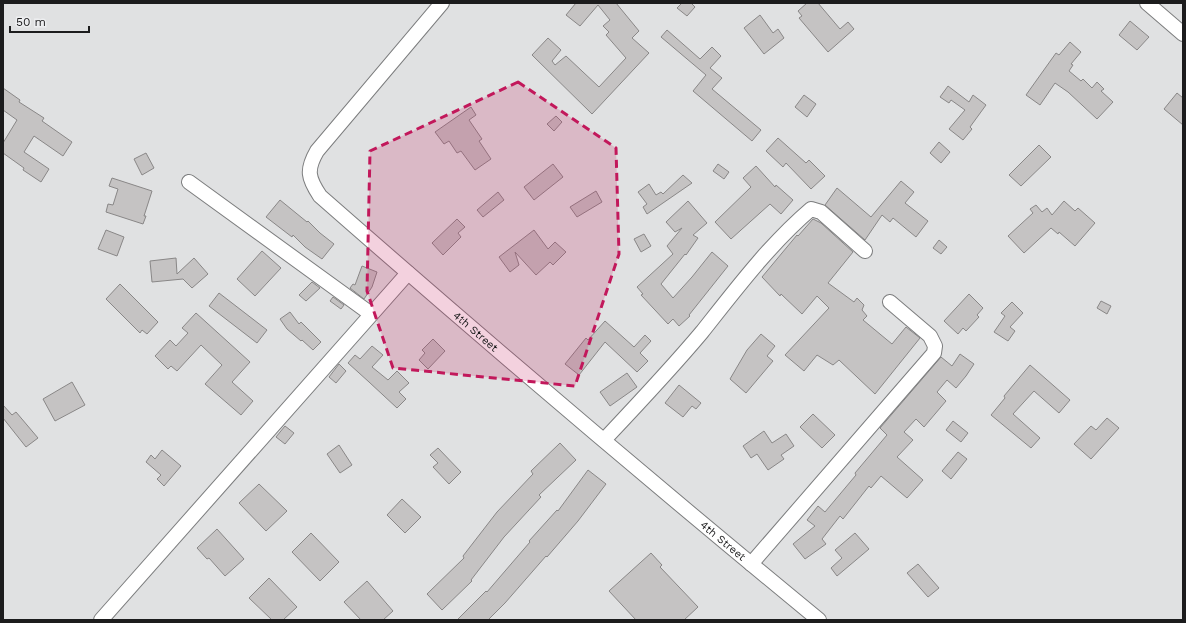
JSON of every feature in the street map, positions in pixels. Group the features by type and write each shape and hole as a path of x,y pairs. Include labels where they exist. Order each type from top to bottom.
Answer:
{"street":[{"name":"4th Street","path":"442,3 317,151 311,162 310,173 312,184 320,196 408,273 819,620"},
{"path":"1147,3 1183,34"},
{"path":"189,182 371,314"},
{"path":"604,440 701,333 737,288 783,235 811,209 821,212 865,251"},
{"path":"101,620 408,273"},
{"path":"751,564 934,353 935,346 930,336 890,302"}],"highlighted area":[{"path":"518,82 616,148 619,254 575,386 393,368 367,291 370,151"}],"building":[{"path":"576,3 616,3 639,31 632,38 649,53 592,114 532,55 548,38 561,50 552,61 555,65 566,56 599,87 626,58 606,35 609,32 603,26 610,20 598,5 580,26 566,15"},
{"path":"682,3 691,3 695,7 687,16 677,8"},
{"path":"807,3 818,3 840,29 848,22 854,29 828,52 799,18 802,16 798,11"},
{"path":"760,15 773,33 778,29 784,38 764,54 744,28"},
{"path":"1130,21 1149,37 1137,50 1119,35"},
{"path":"667,30 700,59 712,47 721,56 710,68 722,78 712,89 761,130 752,141 693,91 706,75 661,37"},
{"path":"1070,42 1081,52 1071,64 1073,65 1069,71 1081,81 1083,79 1092,88 1097,82 1104,89 1101,91 1113,102 1097,119 1068,92 1055,83 1040,105 1026,95 1056,53 1059,55"},
{"path":"948,86 969,102 973,95 986,105 970,127 972,129 963,140 949,129 965,110 951,100 949,103 940,97"},
{"path":"3,88 20,100 19,102 44,118 42,121 72,142 63,156 34,136 24,152 49,169 41,182 23,170 24,168 3,153 3,143 17,120 3,110"},
{"path":"1177,93 1183,98 1183,125 1164,109"},
{"path":"804,95 816,104 807,117 795,107"},
{"path":"471,107 476,115 469,120 482,139 479,141 491,159 475,170 461,151 457,153 449,141 444,144 435,132"},
{"path":"556,116 562,122 554,131 547,124"},
{"path":"778,138 806,163 809,160 825,176 811,189 786,163 783,167 766,151"},
{"path":"939,142 950,152 941,163 930,153"},
{"path":"1039,145 1051,157 1021,186 1009,175"},
{"path":"146,153 154,168 142,175 134,159"},
{"path":"553,164 563,177 534,200 524,187"},
{"path":"718,164 729,172 724,179 713,171"},
{"path":"756,166 775,187 776,185 793,200 781,214 770,204 731,239 715,222 751,187 743,178"},
{"path":"683,175 692,183 647,214 643,207 647,204 638,192 649,184 656,195 661,192 663,194"},
{"path":"112,178 152,191 143,224 106,212 108,204 113,205 118,189 109,186"},
{"path":"901,181 914,192 905,203 928,221 916,237 893,218 890,222 882,215 865,240 825,205 837,188 871,217"},
{"path":"596,191 602,202 577,217 570,207"},
{"path":"498,192 504,200 483,217 477,210"},
{"path":"280,200 307,222 308,221 334,244 322,259 305,247 293,235 292,237 266,217"},
{"path":"688,201 707,223 693,235 698,238 686,255 685,254 661,284 673,298 712,252 728,266 689,315 690,316 679,326 673,319 668,324 641,295 643,294 637,287 673,254 667,246 682,228 675,232 666,222"},
{"path":"1064,201 1075,211 1078,208 1095,223 1075,246 1059,232 1058,234 1051,228 1024,253 1008,236 1033,213 1030,209 1036,205 1042,212 1047,208 1052,215"},
{"path":"457,219 465,227 458,233 461,237 443,255 432,243"},
{"path":"813,219 821,223 853,252 828,283 854,302 857,298 864,305 862,310 867,316 863,320 892,344 906,327 920,338 875,394 839,360 833,365 817,355 804,371 785,355 829,308 817,296 802,314 781,294 780,296 762,277 797,235 798,236"},
{"path":"106,230 124,237 117,256 98,249"},
{"path":"534,230 548,249 555,242 566,252 553,265 550,262 536,275 515,252 519,265 510,272 499,257"},
{"path":"644,234 651,246 641,252 634,239"},
{"path":"939,240 947,247 941,254 933,248"},
{"path":"262,251 281,268 255,296 237,279"},
{"path":"176,258 177,274 194,258 208,274 192,288 183,279 152,282 150,261"},
{"path":"362,266 377,272 372,287 364,299 350,288 353,284 355,285"},
{"path":"312,282 320,288 306,301 299,295"},
{"path":"120,284 158,322 147,334 142,330 140,333 106,299"},
{"path":"219,293 267,330 257,343 209,306"},
{"path":"969,294 983,308 977,315 979,317 966,331 963,328 958,334 944,321"},
{"path":"333,297 344,305 341,309 330,301"},
{"path":"1101,301 1111,306 1107,314 1097,308"},
{"path":"1012,302 1023,313 1010,327 1015,331 1008,341 994,332 1005,316 1001,313"},
{"path":"290,312 299,324 301,322 321,342 313,350 287,329 280,319"},
{"path":"196,313 250,362 232,382 253,401 241,415 205,384 222,365 201,345 177,371 171,366 168,369 155,356 170,340 176,346 188,333 182,328"},
{"path":"605,321 634,347 645,335 651,341 640,353 648,361 637,372 605,342 579,375 565,364 586,338 588,340"},
{"path":"761,334 775,346 767,356 773,361 746,393 730,379 747,350"},
{"path":"433,339 445,351 428,369 419,360 425,353 422,350"},
{"path":"372,346 383,355 372,367 388,380 397,371 409,383 399,392 406,399 397,408 348,363 355,355 360,359"},
{"path":"960,354 974,364 966,376 956,388 947,380 937,392 946,401 924,427 916,419 904,432 913,440 897,457 923,480 907,498 881,476 871,488 869,486 843,519 840,516 822,539 826,544 805,559 793,544 815,526 807,520 818,506 825,512 856,475 855,473 887,435 880,428 941,357 952,366"},
{"path":"339,364 346,371 336,383 329,377"},
{"path":"1030,365 1070,400 1059,413 1034,391 1013,414 1040,438 1031,448 991,415 1005,398 1004,396"},
{"path":"627,373 637,387 610,406 600,392"},
{"path":"72,382 85,405 55,421 43,399"},
{"path":"679,385 701,403 696,409 692,406 683,417 665,403"},
{"path":"3,405 12,415 16,412 38,438 26,447 3,418"},
{"path":"813,414 835,435 822,448 800,427"},
{"path":"1107,418 1119,428 1091,459 1074,444 1091,426 1096,430"},
{"path":"953,421 968,433 961,442 946,430"},
{"path":"285,426 294,433 285,444 276,437"},
{"path":"764,431 772,443 786,434 794,446 781,455 784,459 768,470 757,454 751,458 743,446"},
{"path":"560,443 576,460 539,495 541,497 504,537 471,580 472,581 442,610 427,594 464,558 463,556 497,512 533,474 531,471"},
{"path":"339,445 352,465 340,473 327,454"},
{"path":"438,448 461,472 449,484 433,467 438,463 430,455"},
{"path":"162,450 181,466 164,486 157,479 161,475 146,462 151,455 155,459"},
{"path":"958,452 967,459 951,479 942,471"},
{"path":"588,470 606,484 578,521 547,557 546,556 488,620 457,620 486,591 487,592 530,542 529,541 557,510 558,511"},
{"path":"259,484 287,511 266,531 239,503"},
{"path":"402,499 421,517 405,533 387,515"},
{"path":"217,529 244,559 225,576 209,558 207,559 197,548"},
{"path":"311,533 339,562 320,581 292,552"},
{"path":"855,533 869,549 837,576 831,568 842,558 835,550"},
{"path":"651,553 662,565 660,567 698,607 684,620 636,620 609,591"},
{"path":"918,564 939,588 928,597 907,573"},
{"path":"269,578 297,607 283,620 272,620 249,598"},
{"path":"367,581 393,611 383,620 361,620 344,602"}]}
